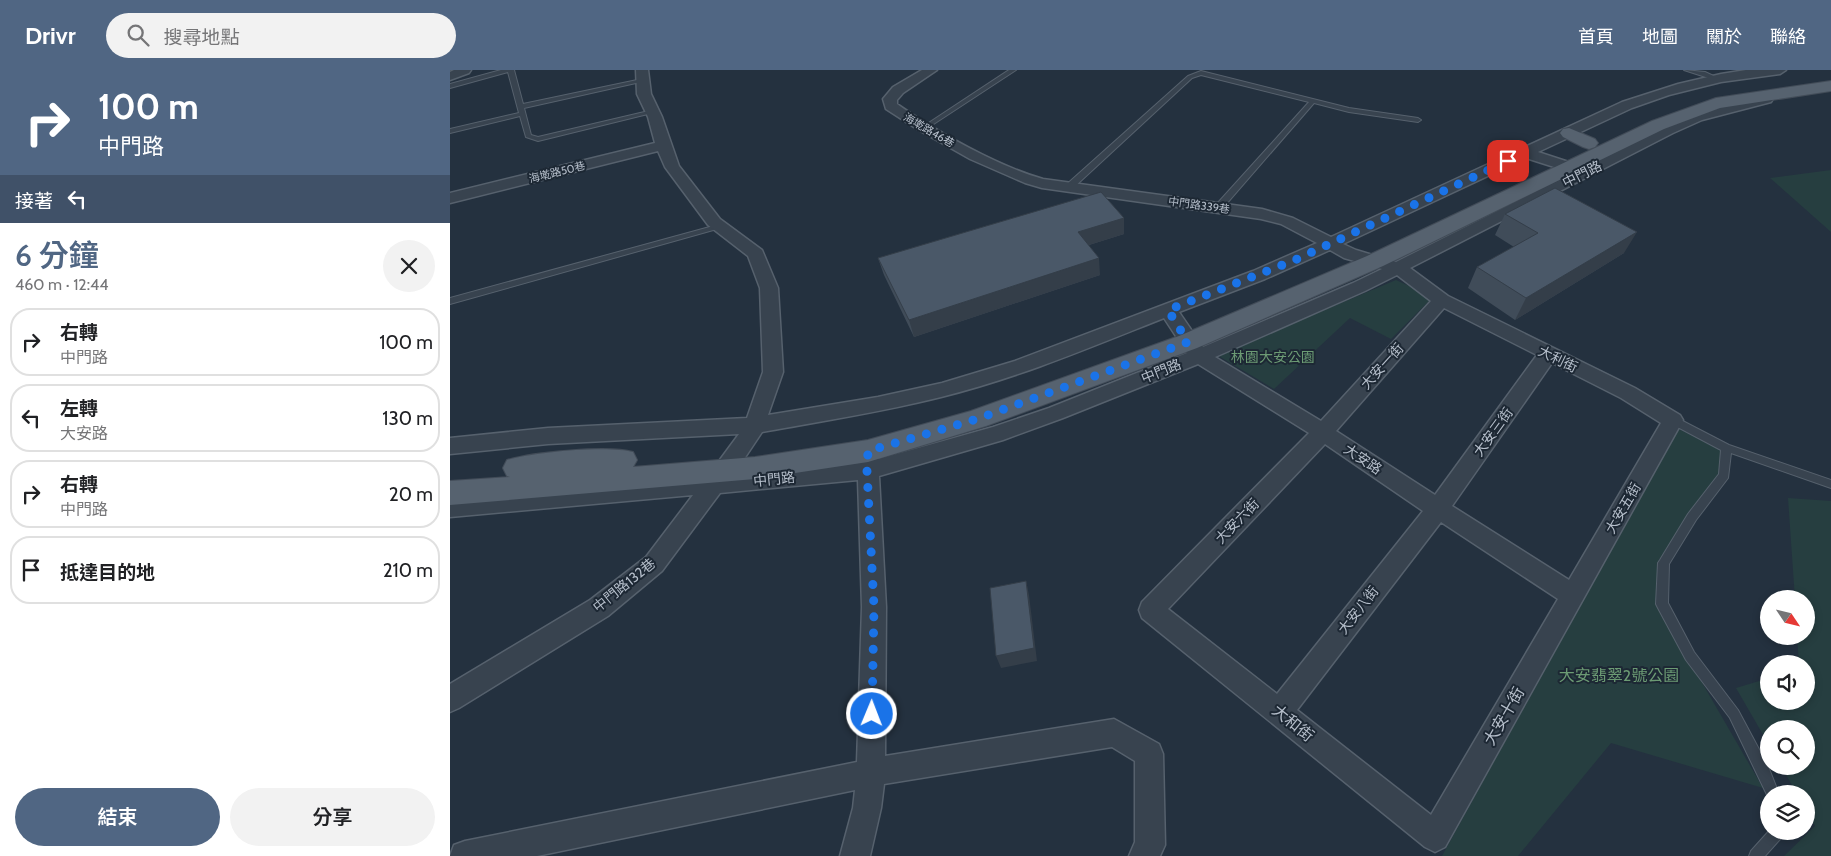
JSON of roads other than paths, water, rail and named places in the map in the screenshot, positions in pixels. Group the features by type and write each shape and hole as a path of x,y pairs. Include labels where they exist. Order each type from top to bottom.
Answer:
{"main road":[{"name":"中門路","path":"450,476 574,462 725,470 850,437 1035,383 1184,334 1212,316 1340,249 1568,167 1579,138 1689,96 1764,81 1831,76"},
{"name":"中門路","path":"450,493 725,470 867,461 977,419 1184,334 1375,261 1658,125 1716,104 1831,86"}],"street":[{"path":"450,76 465,70"},
{"name":"海墘路46巷","path":"930,70 898,90 890,99 891,106 910,120 991,165"},
{"name":"中門路","path":"1340,249 1526,153 1579,138 1627,105 1660,93 1717,79 1780,70"},
{"name":"中門路132巷","path":"450,699 599,608 654,564 725,470 755,425 773,372 770,288 756,254 748,246 714,222 689,192 672,167 653,112 644,94 642,75"},
{"name":"中門路","path":"450,446 548,436 755,425 868,406 942,390 1022,366 1184,334 1399,268 1568,167 1668,130 1697,117 1759,100 1831,91"},
{"name":"海墘路50巷","path":"450,198 663,145"},
{"path":"1526,153 1568,167"},
{"name":"中門路339巷","path":"991,165 1021,178 1069,187 1262,214 1287,221 1340,249 1399,268"},
{"name":"大利街","path":"1399,268 1442,300 1628,393 1673,420"},
{"name":"大安一街","path":"1323,432 1442,300"},
{"name":"大安路","path":"1184,334 1323,432 1572,595"},
{"name":"大安三街","path":"1438,509 1548,354"},
{"name":"大安五街","path":"1572,595 1673,420"},
{"name":"大安六街","path":"1151,610 1323,432"},
{"path":"855,856 866,808 871,773 874,607 867,461"},
{"name":"中門路","path":"450,508 725,470"},
{"name":"大安八街","path":"1279,712 1438,509"},
{"name":"大安十街","path":"1435,837 1572,595"},
{"name":"大和街","path":"1151,610 1435,837"},
{"path":"465,856 915,764 1114,733 1149,754 1150,845 1144,856"}],"lane":[{"path":"450,86 510,70 528,136 538,139 653,112"},
{"path":"924,128 1013,70"},
{"path":"1687,70 1703,73 1717,79"},
{"path":"1069,187 1190,77 1201,73 1371,114 1418,120"},
{"path":"450,131 642,75"},
{"path":"1218,208 1312,101"},
{"path":"450,301 720,227"},
{"path":"1673,420 1726,448 1831,484"},
{"path":"1726,448 1724,475 1692,516 1664,563 1662,604 1690,656 1734,714 1768,785"},
{"path":"1756,856 1770,840"}],"park label":[{"name":"林園大安公園","path":"1273,357"},
{"name":"大安翡翠2號公園","path":"1619,675"}]}
